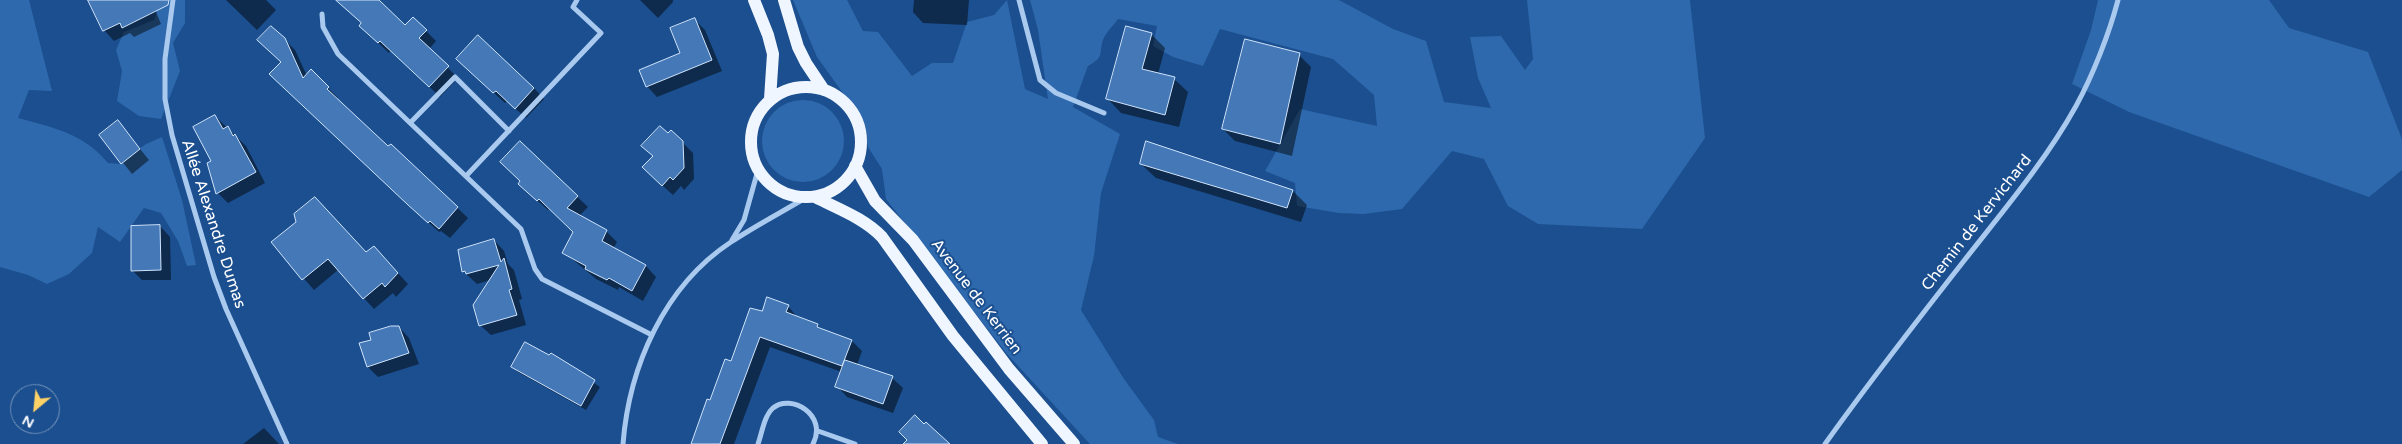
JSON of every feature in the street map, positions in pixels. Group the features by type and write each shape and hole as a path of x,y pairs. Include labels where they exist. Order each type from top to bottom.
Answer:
{"main road":[{"path":"754,0 768,35 773,54 770,99"},
{"path":"784,0 798,47 824,90"},
{"path":"810,86 824,90 840,98 853,112 860,130 861,148 855,166 846,180 832,191 811,197 792,196 778,190 758,170 752,155 750,140 753,124 760,111 770,99 782,91 810,86"},
{"name":"Avenue de Kerrien","path":"855,166 876,200 913,240 1010,369 1074,444"},
{"path":"811,197 860,219 882,237 954,336 1042,444"}],"street":[{"name":"Allée Alexandre Dumas","path":"174,0 169,22 164,84 172,136 214,277 226,309 287,444"},
{"path":"467,175 601,33 573,7 577,0"},
{"path":"1019,0 1040,80 1056,93 1104,113"},
{"name":"Chemin de Kervichard","path":"1825,444 1874,377 2023,186 2057,138 2077,104 2087,82 2118,0"},
{"path":"322,14 323,27 338,54 467,175 521,229 535,269 542,280 652,334"},
{"path":"411,122 455,77 509,131"},
{"path":"730,242 744,220 758,170"},
{"path":"622,444 631,387 652,334 684,286 700,267 730,242 811,197"},
{"path":"758,444 770,412 773,407 782,404 797,406 808,411 816,421 818,431 813,444"},
{"path":"818,431 855,444"}],"shaded area":[{"path":"0,0 29,0 52,91 29,90 18,118 56,129 78,138 108,163 119,164 146,144 162,137 182,200 196,265 187,266 178,241 161,213 144,208 120,242 98,227 92,253 69,274 47,284 28,275 0,267"},
{"path":"161,0 185,0 185,23 173,43 180,71 161,119 139,116 117,101 122,71 116,50 124,32 154,20"},
{"path":"793,0 847,0 863,31 878,32 912,76 932,63 953,63 967,22 994,15 1007,0 1025,89 1048,99 1038,30 1030,0 1339,0 1393,29 1426,41 1444,102 1491,108 1478,78 1470,37 1501,36 1525,70 1533,59 1527,0 1690,0 1705,138 1642,229 1538,224 1508,206 1484,159 1452,151 1402,209 1364,214 1339,213 1297,206 1295,183 1265,171 1300,109 1377,126 1374,95 1333,59 1220,29 1203,66 1173,57 1153,46 1157,26 1118,19 1104,37 1099,57 1088,66 1073,107 1120,134 1101,193 1094,256 1081,310 1124,379 1154,420 1158,437 1178,444 1090,444 1007,354 886,199 882,169 868,147 863,121 817,57"},
{"path":"2098,0 2269,0 2289,28 2368,52 2402,139 2402,170 2369,197 2129,112 2072,84 2091,30"},
{"path":"803,100 819,104 832,112 840,125 844,141 840,157 832,170 819,178 803,182 787,178 774,170 766,157 762,141 766,125 774,112 787,104"}],"building":[{"path":"88,0 169,0 168,5 122,28 120,23 103,31"},
{"path":"336,0 379,0 405,25 413,17 427,30 419,38 449,66 429,87 380,41 378,43 359,26 361,23"},
{"path":"695,18 712,60 646,87 639,70 680,53 670,28"},
{"path":"271,26 285,38 303,78 311,69 329,87 327,89 388,146 391,144 458,207 439,229 430,221 428,223 407,204 269,74 281,62 257,40"},
{"path":"1126,26 1152,33 1142,69 1175,77 1165,115 1106,99"},
{"path":"478,35 534,88 515,109 496,91 493,93 456,59"},
{"path":"1245,39 1300,53 1280,144 1222,129"},
{"path":"215,115 223,129 228,126 233,136 235,134 256,172 216,194 207,163 211,161 193,127"},
{"path":"118,120 140,149 121,164 99,135"},
{"path":"660,126 668,133 671,130 683,141 684,168 673,180 670,177 662,186 642,167 653,156 641,146"},
{"path":"520,141 578,196 567,208 607,230 602,241 646,265 632,291 609,278 607,280 585,269 586,266 562,253 573,232 539,199 537,201 518,184 520,181 500,162"},
{"path":"1146,141 1293,190 1287,208 1140,164"},
{"path":"315,197 366,252 374,246 398,273 385,287 382,283 363,299 328,259 302,280 271,242 296,222 294,214"},
{"path":"160,225 161,270 131,271 131,226"},
{"path":"494,239 501,262 504,258 512,289 509,290 517,315 479,326 473,305 499,265 466,274 465,271 462,272 458,250"},
{"path":"767,297 789,305 786,312 818,324 817,327 852,340 842,366 760,337 720,444 691,444 707,399 710,400 725,359 731,361 750,308 762,311"},
{"path":"391,326 399,326 409,353 367,367 359,343 371,340 369,333"},
{"path":"525,342 549,355 551,353 595,380 581,406 511,367"},
{"path":"845,360 893,376 883,404 835,387"},
{"path":"915,415 924,424 926,422 950,444 903,444 907,440 899,432"}]}
